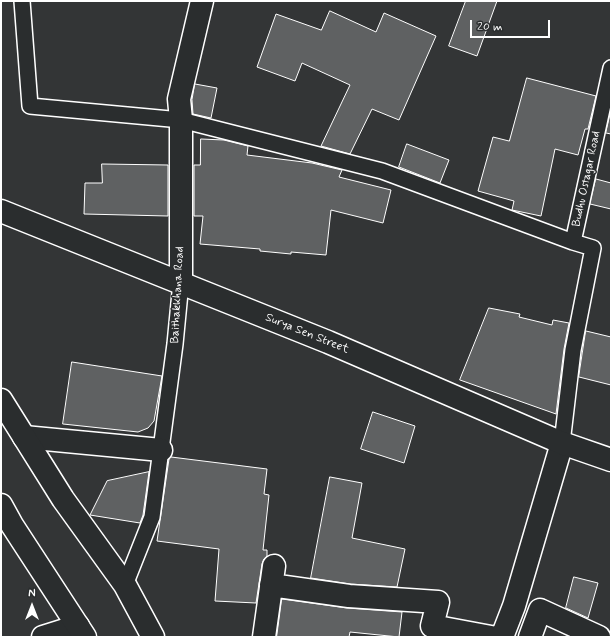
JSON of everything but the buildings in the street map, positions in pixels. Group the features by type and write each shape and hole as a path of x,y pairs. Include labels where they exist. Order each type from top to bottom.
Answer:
{"main road":[{"name":"Baithakkhana Road","path":"181,282 180,100 202,1"},
{"name":"Surya Sen Street","path":"1,211 328,342 562,443 611,460"},
{"path":"1,400 63,499 125,585 152,637"},
{"path":"24,437 161,450"},
{"path":"502,637 514,606 562,443"},
{"path":"1,505 12,525 81,631 43,637"},
{"path":"264,637 273,576 349,596 438,602 432,626 491,637"},
{"path":"530,637 540,610 600,637"}],"lane":[{"path":"22,1 30,106 181,120 382,171 573,242 594,248 573,350 562,443"},
{"name":"Budhu Ostagar Road","path":"573,242 611,68"},
{"name":"Baithakkhana Road","path":"125,585 152,516 175,344 181,282"},
{"path":"514,606 540,610"}]}
